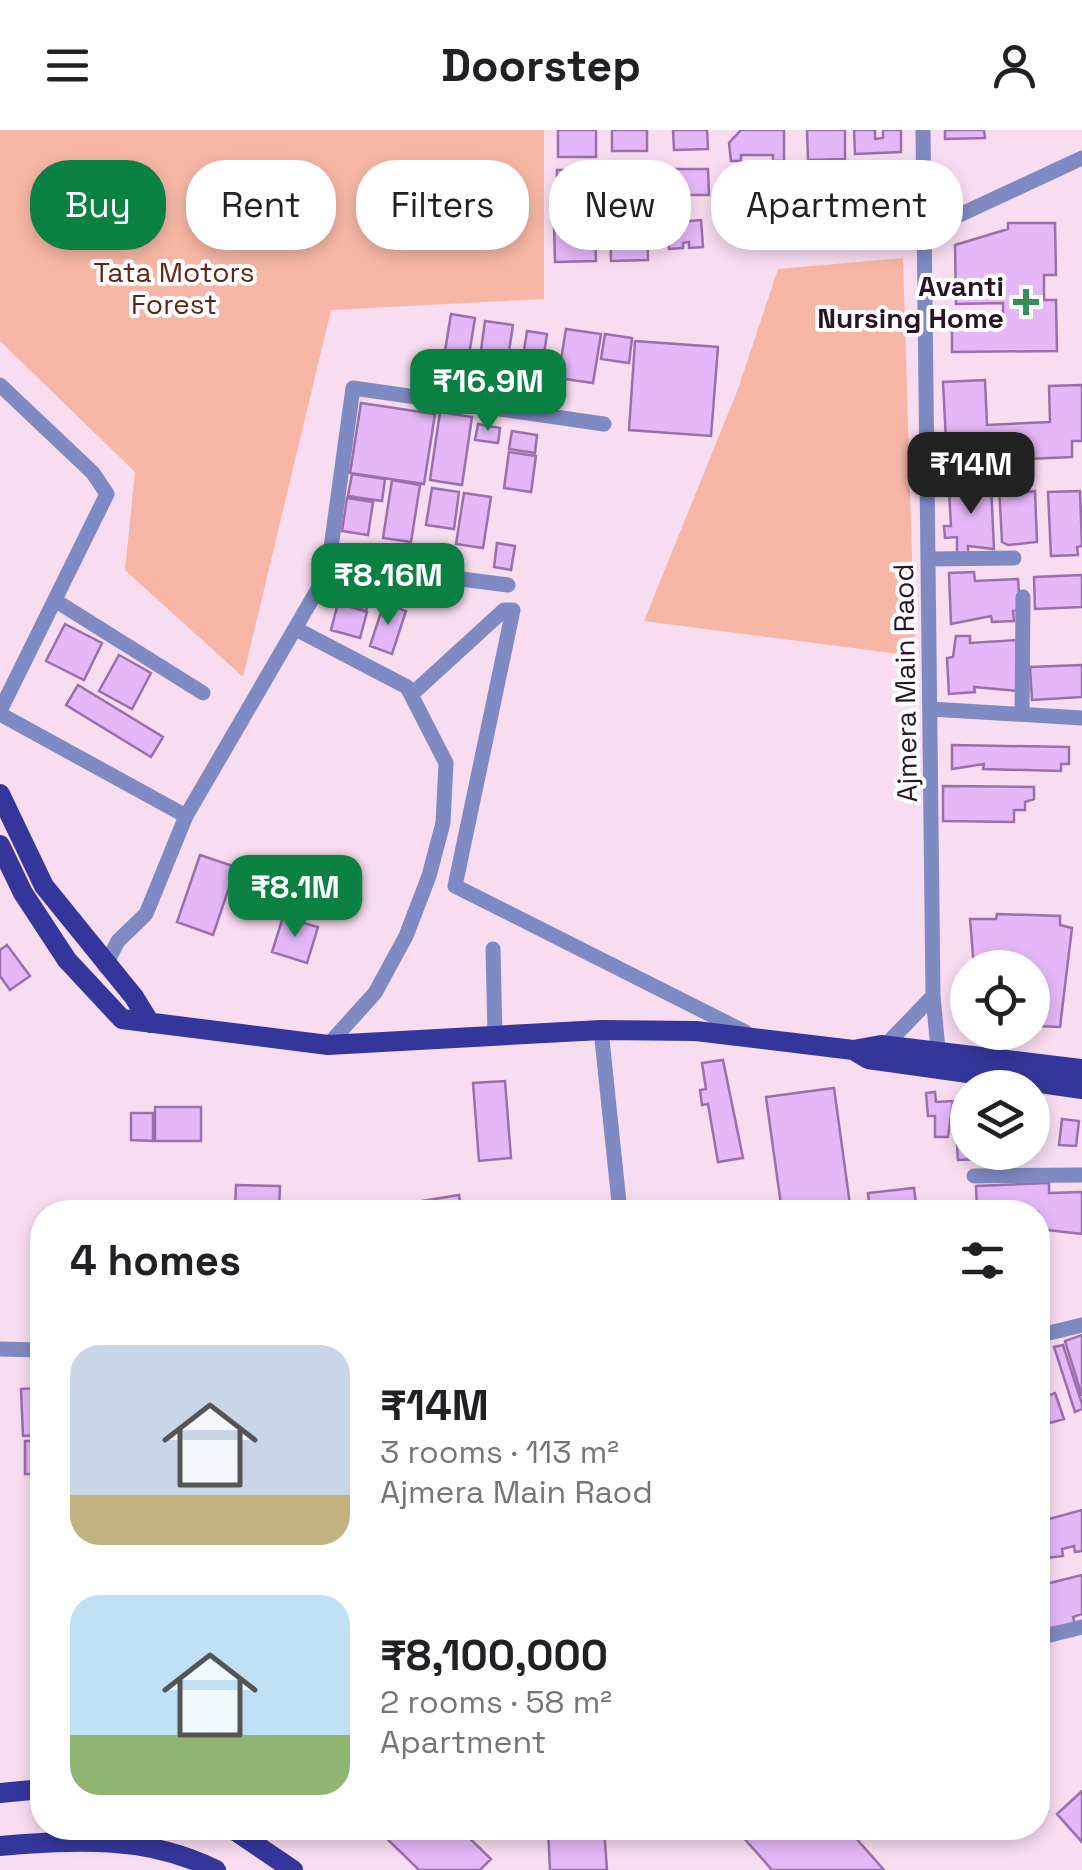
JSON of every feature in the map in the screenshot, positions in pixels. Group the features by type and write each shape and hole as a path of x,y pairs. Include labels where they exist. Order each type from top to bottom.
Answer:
{"main road":[{"path":"0,794 44,886 105,966 134,997 150,1024"},
{"path":"0,846 23,893 67,960 122,1019 328,1045 600,1030 696,1031 939,1060 1082,1069"},
{"path":"939,1060 968,1070"},
{"path":"1050,1087 1082,1089"},
{"path":"0,1792 30,1790"},
{"path":"249,1840 293,1870"},
{"path":"0,1846 123,1842 161,1849 216,1870"}],"street":[{"name":"Ajmera Main Raod","path":"924,130 924,160"},
{"path":"963,213 1082,158"},
{"name":"Ajmera Main Raod","path":"924,250 933,996 939,1060"},
{"path":"0,385 93,473 106,494 0,713 186,816"},
{"path":"105,966 118,941 146,914 186,816 296,629 330,562 353,388 604,424"},
{"path":"928,559 1014,558"},
{"path":"330,562 508,585"},
{"path":"1022,712 1024,597"},
{"path":"56,600 203,693"},
{"path":"412,694 500,613 513,610 455,886 757,1038"},
{"path":"296,629 399,680 412,694 446,762 442,824 406,936 375,992 328,1045"},
{"path":"930,709 1082,718"},
{"path":"493,949 495,1036"},
{"path":"880,1053 933,996"},
{"path":"600,1030 618,1200"},
{"path":"974,1176 1082,1175"},
{"path":"1050,1333 1082,1325"},
{"path":"0,1349 30,1350"},
{"path":"1050,1635 1082,1627"}],"green space":[{"name":"Tata Motors Forest","path":"0,130 544,130 544,299 331,310 243,677 125,570 135,472 0,341"},
{"path":"903,258 915,656 644,621 738,389 778,269"}],"building":[{"path":"558,130 596,130 596,157 558,157"},
{"path":"612,130 647,130 647,151 612,151"},
{"path":"673,130 707,130 708,149 674,150"},
{"path":"741,130 784,130 784,160 773,160 773,155 741,155 741,160 731,160 729,143"},
{"path":"807,130 845,130 845,159 808,160"},
{"path":"854,130 875,130 875,139 883,138 883,130 901,130 901,152 855,154"},
{"path":"945,130 984,130 985,138 945,139"},
{"path":"691,169 708,169 709,195 691,195"},
{"path":"701,220 703,247 691,248 691,221"},
{"path":"1008,223 1055,223 1056,275 1044,275 1044,300 1056,300 1057,351 952,352 952,317 1003,319 1003,303 956,304 955,250 963,250 963,243 1008,229"},
{"path":"555,250 596,250 596,261 555,262"},
{"path":"611,250 648,250 648,260 611,261"},
{"path":"451,314 475,318 469,355 445,351"},
{"path":"485,321 513,325 505,377 478,372"},
{"path":"566,329 601,334 593,383 558,378"},
{"path":"527,331 547,334 540,380 520,376"},
{"path":"605,334 632,338 629,363 601,359"},
{"path":"635,341 718,347 711,436 629,430"},
{"path":"985,380 987,425 1050,422 1049,386 1082,385 1082,441 1072,441 1072,457 958,462 957,442 946,442 943,382"},
{"path":"361,403 435,414 424,484 350,473"},
{"path":"440,412 472,417 462,485 430,480"},
{"path":"478,424 500,428 498,443 475,440"},
{"path":"512,431 537,435 535,453 509,449"},
{"path":"509,452 536,456 531,492 504,488"},
{"path":"352,474 385,479 382,501 348,496"},
{"path":"392,480 420,485 411,542 383,538"},
{"path":"969,480 969,485 991,484 994,549 968,546 968,553 957,554 957,537 945,538 944,526 951,526 949,492 958,491 958,481"},
{"path":"1027,485 1027,492 1035,491 1037,542 1008,545 1002,542 999,486"},
{"path":"432,488 459,492 454,529 426,525"},
{"path":"1080,491 1082,546 1077,547 1078,555 1051,556 1048,492"},
{"path":"464,493 491,497 483,548 456,544"},
{"path":"347,498 373,502 368,535 342,531"},
{"path":"497,543 515,546 511,570 494,567"},
{"path":"974,572 975,581 1018,579 1020,610 1013,611 1014,621 992,622 991,616 951,624 949,573"},
{"path":"1082,575 1082,607 1035,609 1034,577"},
{"path":"343,586 371,596 366,611 338,601"},
{"path":"338,603 367,612 360,638 331,630"},
{"path":"384,603 406,611 392,654 370,646"},
{"path":"65,624 102,643 84,680 46,661"},
{"path":"956,636 970,636 970,643 1017,640 1019,691 974,687 975,692 949,694 947,658 953,657"},
{"path":"119,655 151,673 132,709 99,691"},
{"path":"1082,665 1082,697 1032,700 1030,667"},
{"path":"78,685 163,737 151,757 66,705"},
{"path":"952,745 1069,747 1069,764 1061,764 1061,771 983,769 984,764 952,769"},
{"path":"943,786 1034,787 1034,799 1025,802 1025,810 1014,810 1014,822 943,821"},
{"path":"200,855 236,867 213,935 177,922"},
{"path":"270,874 323,889 318,908 265,893"},
{"path":"997,914 1060,916 1060,925 1072,928 1060,1027 1050,1027 1050,950 973,950 970,919 996,919"},
{"path":"283,917 318,927 307,963 272,952"},
{"path":"7,945 30,976 10,990 0,976 0,950"},
{"path":"723,1060 743,1158 718,1162 708,1104 702,1105 700,1090 706,1089 702,1063"},
{"path":"505,1081 511,1158 479,1161 473,1083"},
{"path":"834,1088 849,1200 780,1200 766,1097"},
{"path":"935,1092 936,1102 950,1101 948,1137 935,1137 935,1116 928,1116 926,1093"},
{"path":"155,1107 201,1107 201,1141 155,1141"},
{"path":"131,1113 153,1113 153,1141 131,1140"},
{"path":"1062,1119 1079,1121 1076,1146 1059,1145"},
{"path":"1049,1183 1049,1193 1082,1192 1082,1234 1050,1230 1050,1200 977,1200 976,1186"},
{"path":"236,1185 280,1186 279,1200 235,1200"},
{"path":"914,1188 916,1200 869,1200 868,1193"},
{"path":"459,1195 460,1200 429,1200"},
{"path":"1082,1335 1082,1396 1065,1341"},
{"path":"1063,1345 1082,1404 1082,1409 1075,1412 1054,1347"},
{"path":"21,1389 30,1389 30,1436 23,1436"},
{"path":"1055,1393 1064,1419 1050,1423 1050,1395"},
{"path":"25,1441 30,1441 30,1474 25,1474"},
{"path":"1082,1510 1082,1551 1075,1552 1074,1546 1062,1549 1063,1556 1050,1558 1050,1519"},
{"path":"1082,1575 1082,1614 1073,1617 1075,1624 1050,1628 1050,1583"},
{"path":"1082,1791 1082,1842 1057,1814"},
{"path":"388,1840 471,1840 491,1859 480,1870 419,1870"},
{"path":"549,1840 605,1840 607,1870 550,1870"},
{"path":"746,1840 858,1840 884,1870 772,1870"}],"place":[{"name":"Avanti Nursing Home","path":"1026,302"}]}
